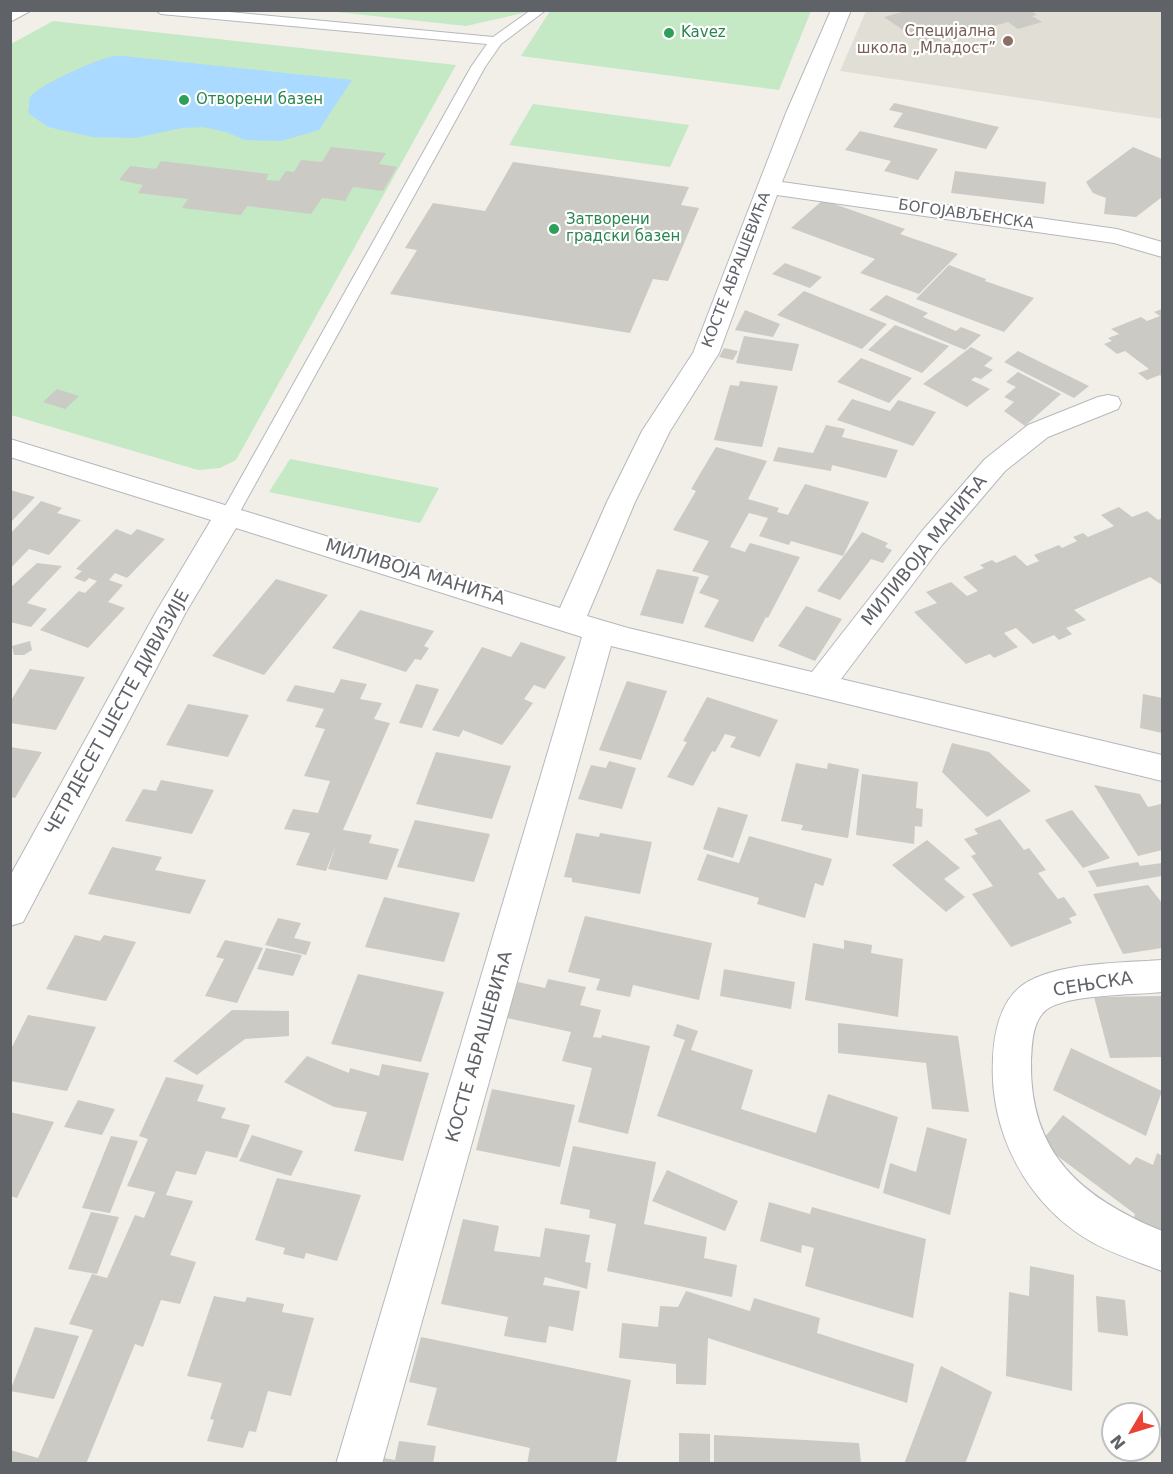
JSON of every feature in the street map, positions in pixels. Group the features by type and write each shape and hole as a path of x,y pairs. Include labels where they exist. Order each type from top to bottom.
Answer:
{"street":[{"name":"КОСТЕ АБРАШЕВИЋА","path":"358,1464 585,625 621,502 656,431 706,353 768,188 841,10"},
{"name":"БОГОЈАВЉЕНСКА","path":"768,188 1117,236 1162,250"},
{"name":"МИЛИВОЈА МАНИЋА","path":"823,686 826,675 932,538 995,465 1038,431 1108,403"},
{"name":"МИЛИВОЈА МАНИЋА","path":"10,448 626,639 1162,768"},
{"name":"ЧЕТРДЕСЕТ ШЕСТЕ ДИВИЗИЈЕ","path":"10,911 171,612 228,517"},
{"name":"СЕЊСКА","path":"1162,976 1053,989 1035,997 1022,1011 1013,1039 1011,1087 1017,1124 1026,1147 1042,1172 1093,1219 1111,1230 1162,1251"}],"lane":[{"path":"10,18 26,10"},
{"path":"161,10 496,41"},
{"path":"228,517 478,67 496,41 540,10"}],"shaded area":[{"name":"Специјална школа „Младост”","path":"866,11 1162,11 1162,119 840,71"}],"green space":[{"path":"328,11 532,11 466,26"},
{"name":"Kavez","path":"550,11 811,11 779,90 521,56"},
{"path":"53,21 456,65 236,460 220,468 198,470 11,415 11,44"},
{"path":"533,104 689,125 670,167 509,145"},
{"path":"290,459 439,488 420,523 269,492"}],"water":[{"name":"Отворени базен","path":"115,56 352,80 319,130 281,141 245,140 226,132 203,127 182,128 135,138 92,137 48,127 28,113 30,97 36,91 83,67"}],"building":[{"path":"909,10 1030,10 1037,15 1032,16 1042,22 1018,29 1008,22 925,45 884,17"},
{"path":"894,103 999,127 986,149 893,127 903,113 889,110"},
{"path":"860,131 938,149 918,180 884,171 891,161 845,150"},
{"path":"331,147 386,153 379,164 397,167 383,191 353,187 345,201 322,198 311,214 247,206 241,215 182,208 188,199 138,193 143,185 119,180 130,166 156,169 161,161 269,174 266,180 279,181 286,171 294,172 301,160 322,162"},
{"path":"1133,147 1162,159 1162,197 1136,217 1104,214 1106,198 1093,193 1086,182"},
{"name":"Затворени градски базен","path":"513,162 689,187 681,205 699,208 668,281 653,279 630,333 390,294 417,250 405,248 433,203 485,211"},
{"path":"955,171 1046,182 1044,204 951,193"},
{"path":"823,200 905,229 900,234 958,254 919,294 860,273 875,259 791,228"},
{"path":"785,263 822,277 810,288 772,274"},
{"path":"949,265 986,279 985,281 1034,298 1004,332 916,299"},
{"path":"804,291 887,324 862,349 777,315"},
{"path":"886,295 928,313 923,317 956,331 961,327 981,335 965,350 869,310"},
{"path":"1162,309 1162,377 1160,375 1147,380 1138,373 1149,369 1125,351 1117,354 1104,344 1112,341 1108,338 1119,334 1111,329 1141,317 1147,321 1160,316 1154,312"},
{"path":"745,310 780,324 773,337 735,330"},
{"path":"895,325 949,346 922,373 868,350"},
{"path":"744,336 799,344 792,371 736,363"},
{"path":"971,347 993,358 984,366 993,370 981,379 975,377 971,380 990,389 967,407 923,384"},
{"path":"724,348 738,351 733,360 719,357"},
{"path":"1018,351 1089,386 1074,398 1004,362"},
{"path":"861,358 912,378 889,403 837,382"},
{"path":"1018,372 1061,394 1025,426 1004,411 1014,402 1004,397 1016,387 1006,382"},
{"path":"740,381 778,386 762,447 714,440 730,385 739,386"},
{"path":"57,389 79,396 65,409 43,402"},
{"path":"852,399 890,411 898,400 936,412 913,446 837,420"},
{"path":"826,425 845,429 842,437 898,450 886,478 832,465 831,471 773,461 778,447 813,453"},
{"path":"716,447 767,461 748,499 779,508 777,512 788,515 805,484 869,502 843,556 791,541 789,545 759,536 768,518 749,513 730,547 745,552 750,543 800,557 753,642 704,627 719,600 699,593 709,576 692,571 709,541 673,530 696,491 691,489"},
{"path":"10,490 35,497 10,523"},
{"path":"41,501 62,508 57,513 81,520 49,555 29,549 10,569 10,534"},
{"path":"1119,507 1132,517 1147,511 1158,520 1162,518 1162,585 1150,577 1074,610 1086,620 1066,628 1072,634 1059,640 1054,635 1033,644 1016,628 1004,633 1018,647 994,658 990,654 966,664 914,612 937,603 926,592 951,582 967,596 978,591 963,577 984,568 980,565 992,560 996,563 1015,555 1027,566 1039,561 1034,555 1059,545 1062,548 1077,541 1073,537 1083,533 1088,537 1114,526 1101,515"},
{"path":"116,529 131,535 137,529 165,539 127,578 115,573 109,580 123,585 108,602 125,608 88,648 40,630 79,591 85,593 97,581 89,578 85,582 74,578 82,571 76,569"},
{"path":"862,532 888,543 885,547 892,550 883,563 871,559 840,600 817,591"},
{"path":"37,563 62,566 27,603 47,609 31,627 10,622 10,588"},
{"path":"657,569 699,577 683,624 640,615"},
{"path":"276,579 328,595 264,675 212,656"},
{"path":"806,606 842,619 815,661 778,646"},
{"path":"360,610 434,631 424,646 429,648 421,660 415,659 406,672 332,648"},
{"path":"30,641 32,650 24,655 14,655 12,646"},
{"path":"521,642 566,657 545,689 534,685 524,699 533,703 502,745 463,730 459,737 432,730 482,647 511,657"},
{"path":"30,669 85,677 56,730 10,723 10,702"},
{"path":"341,679 367,684 360,699 382,703 374,719 390,723 343,830 372,835 369,843 399,849 387,880 328,869 336,845 326,871 296,865 310,833 284,829 293,809 318,813 330,781 304,776 325,729 315,727 324,709 286,701 295,685 334,693"},
{"path":"627,681 667,691 641,760 599,750"},
{"path":"416,684 439,689 422,728 399,723"},
{"path":"1143,694 1162,698 1162,733 1140,728"},
{"path":"707,697 778,720 760,757 730,747 736,737 725,734 715,752 712,751 693,786 667,777 687,742 683,741"},
{"path":"188,704 249,715 228,757 166,745"},
{"path":"952,743 989,752 1031,791 987,817 942,772"},
{"path":"10,747 42,752 15,798 10,797"},
{"path":"436,752 511,766 492,819 416,804"},
{"path":"609,761 636,768 622,809 578,799 591,765 606,768"},
{"path":"796,763 827,769 828,763 859,769 848,838 801,830 803,825 781,821"},
{"path":"862,774 918,782 916,808 923,809 922,827 915,826 914,844 856,835"},
{"path":"161,780 214,790 192,834 125,821 143,789 156,791"},
{"path":"1094,785 1140,794 1148,807 1161,804 1162,850 1138,856"},
{"path":"718,807 748,815 733,858 703,849"},
{"path":"1072,810 1110,858 1083,868 1045,820"},
{"path":"1000,819 1024,850 1029,848 1046,870 1038,873 1058,899 1064,897 1077,915 1069,918 1072,923 1011,947 972,894 993,886 971,856 976,854 964,839 978,834 974,829"},
{"path":"415,820 490,834 474,882 397,867"},
{"path":"576,833 599,837 600,833 652,842 640,894 572,882 572,878 564,877"},
{"path":"749,836 832,859 823,886 815,883 805,918 757,904 759,898 697,880 707,854 739,863"},
{"path":"927,840 960,868 944,879 965,897 946,912 892,865"},
{"path":"112,847 162,857 155,870 206,880 190,914 88,894"},
{"path":"1138,862 1140,866 1162,863 1162,876 1097,887 1088,871"},
{"path":"1148,885 1162,903 1162,948 1123,954 1093,894"},
{"path":"384,897 460,913 444,962 365,947"},
{"path":"585,916 712,943 699,1000 633,985 630,997 596,990 600,979 568,972"},
{"path":"278,918 301,923 294,938 311,942 306,955 265,945"},
{"path":"75,935 100,941 104,935 136,942 106,1001 46,989"},
{"path":"225,940 263,948 237,1003 205,996 224,959 216,957"},
{"path":"844,940 872,945 871,953 903,959 898,1017 805,1000 813,943 844,949"},
{"path":"266,948 302,955 293,976 257,969"},
{"path":"724,969 795,982 791,1009 720,996"},
{"path":"358,974 444,992 421,1062 331,1044"},
{"path":"548,979 586,987 580,1005 601,1010 593,1037 601,1038 602,1035 650,1046 628,1134 578,1122 592,1068 562,1061 571,1032 507,1018 518,982 545,988"},
{"path":"1162,996 1162,1057 1110,1058 1094,997"},
{"path":"232,1010 289,1011 289,1036 245,1039 197,1075 173,1061"},
{"path":"28,1015 96,1027 67,1091 10,1081 10,1051"},
{"path":"838,1023 958,1036 969,1112 932,1109 926,1063 838,1053"},
{"path":"677,1024 698,1031 691,1050 753,1070 741,1109 816,1133 828,1094 898,1117 879,1189 657,1116 685,1040 673,1036"},
{"path":"1071,1048 1162,1091 1146,1136 1053,1090"},
{"path":"307,1056 349,1073 350,1068 379,1076 382,1064 429,1073 403,1161 354,1151 367,1112 334,1107 284,1082"},
{"path":"166,1077 204,1085 197,1101 226,1108 221,1118 250,1125 237,1158 206,1151 196,1175 176,1171 166,1195 193,1201 170,1255 196,1262 180,1304 161,1300 143,1347 135,1344 86,1464 10,1464 10,1450 38,1458 93,1330 69,1324 92,1274 107,1278 135,1215 144,1218 155,1192 127,1186 148,1139 139,1136"},
{"path":"492,1089 575,1105 560,1167 476,1150"},
{"path":"78,1100 115,1109 102,1135 64,1127"},
{"path":"10,1112 54,1122 17,1198 10,1196"},
{"path":"1063,1115 1130,1165 1136,1157 1153,1165 1157,1153 1162,1156 1162,1231 1134,1218 1135,1214 1040,1143"},
{"path":"927,1127 967,1139 950,1215 883,1193 890,1163 916,1172"},
{"path":"252,1135 303,1151 291,1176 239,1161"},
{"path":"111,1136 138,1141 110,1213 82,1208"},
{"path":"573,1146 656,1162 644,1224 707,1237 704,1258 737,1265 732,1297 607,1271 616,1224 589,1218 590,1210 560,1204"},
{"path":"667,1170 738,1201 725,1231 652,1201"},
{"path":"277,1178 361,1195 337,1261 306,1253 304,1259 283,1254 285,1248 255,1240"},
{"path":"769,1202 810,1214 812,1207 926,1239 913,1318 805,1286 814,1248 802,1245 801,1253 760,1241"},
{"path":"91,1212 119,1217 97,1274 68,1269"},
{"path":"463,1219 499,1226 494,1251 540,1257 545,1228 590,1235 585,1262 591,1263 587,1289 545,1277 543,1285 580,1291 573,1331 549,1326 546,1343 504,1336 508,1317 441,1304"},
{"path":"1030,1266 1074,1275 1072,1391 1006,1376 1009,1292 1029,1296"},
{"path":"686,1291 750,1311 754,1298 820,1318 817,1333 914,1364 907,1403 708,1338 706,1385 676,1384 676,1364 619,1358 622,1323 658,1327 660,1306 678,1307"},
{"path":"214,1296 245,1302 247,1297 284,1304 282,1312 314,1318 291,1396 268,1391 256,1432 249,1431 243,1448 207,1441 214,1420 210,1419 222,1383 187,1376"},
{"path":"1096,1296 1125,1300 1128,1336 1098,1332"},
{"path":"35,1327 79,1336 54,1399 10,1391"},
{"path":"421,1337 631,1380 616,1464 527,1464 530,1448 427,1425 437,1388 409,1382"},
{"path":"941,1366 992,1392 965,1464 904,1464"},
{"path":"679,1433 710,1434 710,1464 679,1464"},
{"path":"714,1435 859,1443 861,1464 714,1464"},
{"path":"399,1441 436,1446 433,1464 384,1464 384,1458 395,1460"}],"place":[{"name":"Kavez","path":"669,33"},
{"name":"Специјална школа „Младост”","path":"1008,41"},
{"name":"Отворени базен","path":"184,100"},
{"name":"Затворени градски базен","path":"554,229"}]}
